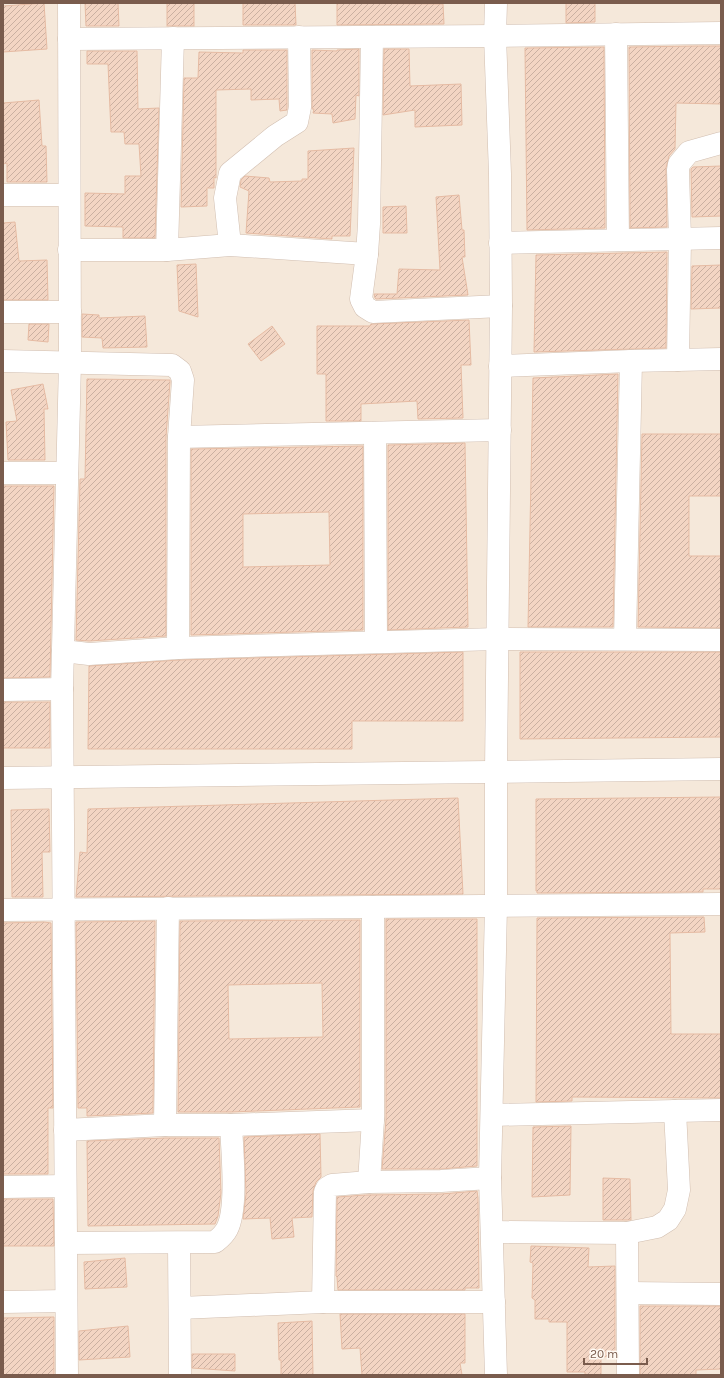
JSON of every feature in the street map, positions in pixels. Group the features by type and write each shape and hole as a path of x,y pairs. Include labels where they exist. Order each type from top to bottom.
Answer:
{"street":[{"path":"67,1375 62,689 70,362 69,3"},
{"path":"496,3 495,36 500,174 501,306 497,639 496,906 490,1178 496,1375"},
{"path":"69,39 721,33"},
{"path":"616,34 618,240"},
{"path":"230,245 225,198 230,172 275,136 297,122 300,107 299,37"},
{"path":"372,37 367,254 361,299 365,307 373,312 501,306"},
{"path":"167,250 173,38"},
{"path":"678,360 680,239 679,164 689,152 721,143"},
{"path":"3,194 69,196"},
{"path":"500,243 721,238"},
{"path":"69,250 167,250 230,245 367,254"},
{"path":"3,312 70,312"},
{"path":"500,366 721,359"},
{"path":"3,361 172,365 180,371 182,380 179,437 178,648"},
{"path":"625,639 631,361"},
{"path":"179,437 500,430"},
{"path":"375,433 376,642"},
{"path":"3,473 67,473"},
{"path":"63,650 89,654 178,648 497,639 721,640"},
{"path":"3,690 62,689"},
{"path":"3,778 496,771 721,770"},
{"path":"3,910 721,904"},
{"path":"369,1182 373,1120 373,907"},
{"path":"165,1125 168,908"},
{"path":"492,1115 721,1110"},
{"path":"492,1232 627,1233 657,1227 668,1220 675,1209 679,1190 675,1111"},
{"path":"65,1130 165,1125 231,1125 373,1120"},
{"path":"66,1243 215,1242 223,1236 228,1228 231,1218 233,1196 231,1125"},
{"path":"323,1302 325,1192 327,1188 332,1185 369,1182 441,1181 490,1178"},
{"path":"3,1187 65,1186"},
{"path":"627,1233 628,1375"},
{"path":"179,1243 180,1375"},
{"path":"628,1293 721,1294"},
{"path":"3,1302 66,1301"},
{"path":"180,1308 323,1302 494,1302"}],"shaded area":[{"path":"3,3 721,3 721,1375 3,1375"}],"building":[{"path":"44,3 47,49 3,52 3,6"},
{"path":"85,3 118,3 119,26 86,26"},
{"path":"167,3 194,3 194,26 167,26"},
{"path":"243,3 295,3 296,25 243,25"},
{"path":"337,3 443,4 444,24 337,25"},
{"path":"566,3 595,3 595,22 566,23"},
{"path":"721,46 721,104 676,103 675,149 669,156 666,168 667,227 630,228 629,47"},
{"path":"604,47 605,228 527,230 525,48"},
{"path":"359,49 359,96 356,95 355,119 333,123 332,114 313,113 312,50 337,51"},
{"path":"384,49 409,49 410,86 461,84 462,125 415,127 415,110 383,115"},
{"path":"243,50 287,50 287,110 280,111 279,99 251,100 251,89 216,90 216,178 214,177 214,188 207,188 207,206 181,207 184,78 198,78 199,52 243,53"},
{"path":"87,51 137,51 138,109 159,108 155,238 123,238 123,227 85,226 85,193 125,194 125,176 141,176 139,144 125,144 124,132 111,132 108,64 87,64"},
{"path":"39,100 42,146 46,146 47,182 7,182 7,163 3,164 3,103"},
{"path":"354,148 350,236 332,236 332,239 246,233 249,191 240,187 241,180 245,176 269,178 270,182 302,181 302,179 308,179 308,151"},
{"path":"721,166 721,216 692,217 691,169 693,167"},
{"path":"459,195 462,230 464,230 465,257 462,257 468,295 376,299 374,294 397,294 399,269 440,270 436,197"},
{"path":"406,206 407,233 383,233 383,207"},
{"path":"15,222 19,261 47,260 48,300 3,300 3,223"},
{"path":"667,252 666,348 534,352 536,255"},
{"path":"196,264 198,317 179,311 177,265"},
{"path":"721,265 721,308 691,309 692,266"},
{"path":"82,314 99,315 99,318 145,316 147,347 103,348 102,338 82,337"},
{"path":"469,320 471,365 461,365 463,418 418,419 417,401 361,404 361,421 326,421 326,374 317,374 317,326 370,326 371,324"},
{"path":"29,324 49,324 48,342 28,340"},
{"path":"272,326 285,344 261,361 248,344"},
{"path":"618,374 613,627 528,627 533,378"},
{"path":"87,379 170,380 166,437 166,636 89,641 76,640 80,479 85,479"},
{"path":"43,384 48,409 44,409 45,460 8,460 6,422 17,421 11,390"},
{"path":"642,434 721,434 721,496 689,496 689,556 721,556 721,628 638,627"},
{"path":"465,443 468,627 388,630 388,445"},
{"path":"363,446 363,630 191,635 191,449","holes":["329,512 330,565 243,567 243,514"]},
{"path":"3,486 54,486 50,677 3,678"},
{"path":"463,652 463,721 352,721 352,749 88,749 89,666 179,660"},
{"path":"520,652 721,652 721,737 520,739"},
{"path":"3,702 50,702 50,748 3,748"},
{"path":"721,797 721,889 703,889 703,892 537,893 536,799"},
{"path":"458,798 463,894 76,897 80,852 87,853 88,809"},
{"path":"49,809 50,852 42,852 43,897 12,897 11,810"},
{"path":"704,917 705,932 670,933 671,1034 721,1034 721,1098 572,1097 572,1101 536,1102 537,918"},
{"path":"386,919 477,919 477,1166 441,1169 382,1169 386,1120"},
{"path":"360,920 360,1107 231,1112 178,1112 180,921","holes":["322,983 323,1037 229,1039 228,985"]},
{"path":"155,921 153,1113 87,1116 87,1108 78,1108 76,922"},
{"path":"3,923 51,923 53,1108 48,1108 48,1174 3,1174"},
{"path":"571,1126 570,1195 532,1197 533,1127"},
{"path":"320,1134 321,1177 316,1182 313,1191 312,1217 292,1218 294,1237 272,1239 270,1218 243,1219 246,1194 244,1137"},
{"path":"165,1138 219,1138 221,1193 218,1216 215,1224 88,1226 87,1141"},
{"path":"603,1178 630,1179 631,1220 603,1220"},
{"path":"477,1191 479,1288 465,1288 465,1290 338,1290 336,1276 337,1197 441,1194"},
{"path":"3,1199 53,1199 54,1246 3,1246"},
{"path":"531,1246 589,1248 588,1267 615,1266 615,1356 601,1357 601,1375 585,1375 585,1372 567,1372 567,1322 549,1322 549,1319 535,1319 535,1300 532,1298 533,1263 530,1262"},
{"path":"125,1258 127,1287 85,1289 84,1262"},
{"path":"640,1306 721,1306 721,1369 696,1370 696,1375 640,1375"},
{"path":"340,1314 465,1314 465,1363 460,1363 462,1375 362,1375 360,1348 342,1349"},
{"path":"54,1317 54,1375 3,1375 3,1318"},
{"path":"312,1321 313,1375 281,1375 278,1323"},
{"path":"128,1326 130,1357 79,1360 79,1331"},
{"path":"192,1354 235,1354 235,1371 192,1368"}]}
